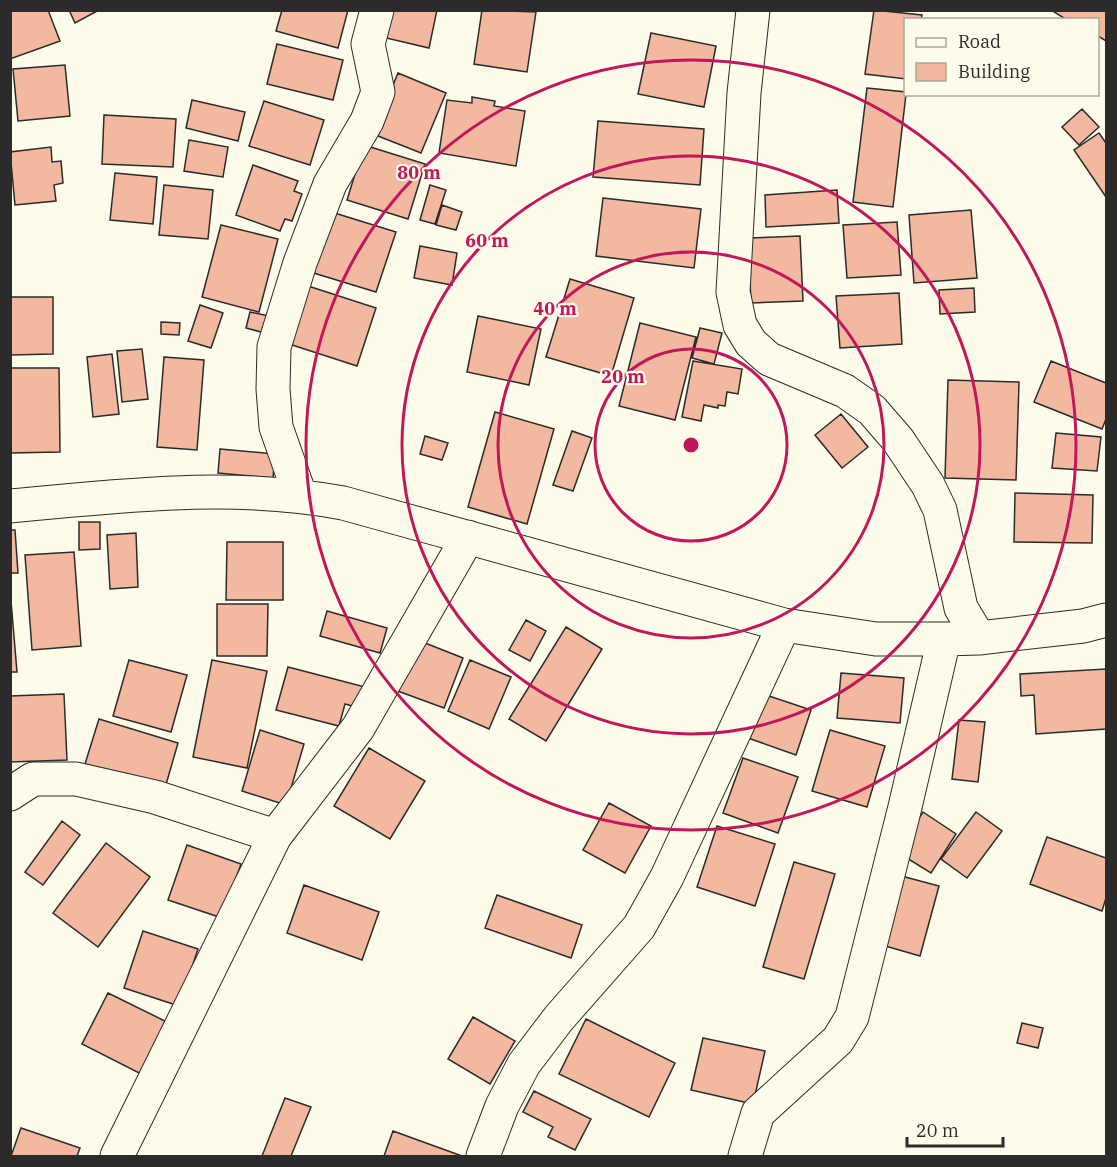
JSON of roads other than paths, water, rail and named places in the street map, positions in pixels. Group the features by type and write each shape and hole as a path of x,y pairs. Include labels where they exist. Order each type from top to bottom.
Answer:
{"street":[{"path":"300,495 276,427 273,389 274,347 300,263 330,184 367,121 378,92 368,44 377,10"},
{"path":"753,10 744,93 733,292 740,325 751,343 769,360 845,391 872,410 898,440 928,485 940,510 961,608 979,638"},
{"path":"10,506 177,492 219,491 300,495 343,503 784,625 876,639 979,638 1083,626 1107,620"},
{"path":"117,1156 275,836 358,728 468,537"},
{"path":"483,1156 502,1106 524,1064 559,1018 639,927 667,877 784,625"},
{"path":"745,1156 758,1113 838,1040 852,1017 905,807 944,639"},
{"path":"10,794 33,779 76,779 155,797 275,836"}]}
